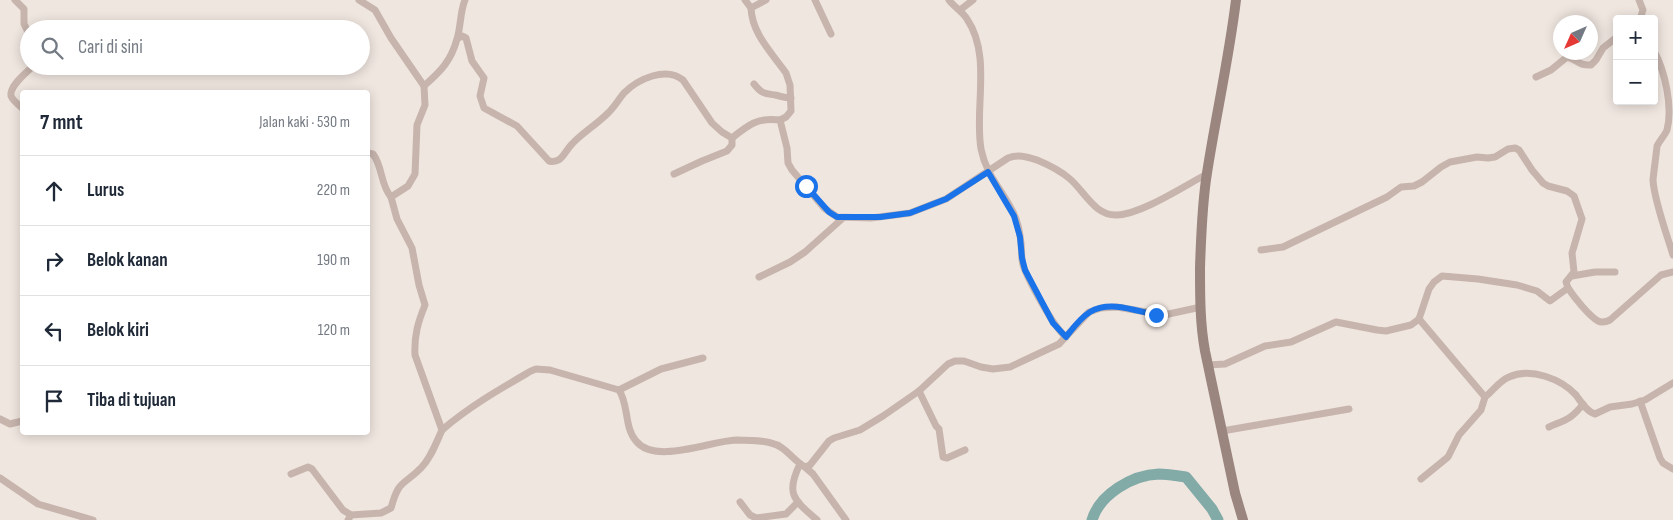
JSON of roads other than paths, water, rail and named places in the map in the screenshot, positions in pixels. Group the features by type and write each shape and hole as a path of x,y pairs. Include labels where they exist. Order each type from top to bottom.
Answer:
{"street":[{"path":"15,0 24,9 24,20"},
{"path":"359,0 375,10 391,38 424,86 426,105 417,125 415,174 408,186 391,196"},
{"path":"424,86 447,64 458,38 464,0"},
{"path":"732,138 743,129 762,119 780,120 790,113 789,79 761,38 753,19 752,8 745,0"},
{"path":"752,8 766,0"},
{"path":"815,0 831,34"},
{"path":"948,0 968,20 974,31 980,56 980,138 988,172 1014,216 1020,237 1025,270 1053,323 1066,337"},
{"path":"960,10 974,0"},
{"path":"1236,0 1229,54 1206,174 1200,251 1200,307 1203,341 1243,520"},
{"path":"1639,0 1643,12 1642,15"},
{"path":"458,38 462,36 466,38 472,61 483,75 484,82 480,96 484,108 517,126 549,161 553,162 561,159 572,143 608,114 629,89 642,80 669,73 683,80 712,123 732,138"},
{"path":"1536,77 1552,70 1567,57 1578,64 1591,64 1613,40"},
{"path":"1658,60 1664,74 1669,106 1668,127 1656,151 1653,181 1673,255"},
{"path":"20,106 14,101 11,92 25,75"},
{"path":"754,84 764,94 791,98"},
{"path":"780,120 787,148 788,163 792,170 829,212 837,217 844,218 880,217 910,213 946,199 1013,156 1028,157 1048,164 1070,179 1098,210 1117,216 1152,204 1206,174"},
{"path":"674,174 727,152 732,145 732,138"},
{"path":"1262,250 1283,248 1387,197 1401,187 1414,186 1450,162 1476,157 1495,157 1508,149 1515,148 1523,154 1532,170 1543,183 1567,190 1574,196 1582,219 1572,253 1574,272 1566,282 1568,288 1598,321 1610,320 1661,275 1673,272"},
{"path":"370,153 373,154 378,162 384,188 391,196 397,219 412,248 425,305 418,322 414,344 415,354 442,430"},
{"path":"759,277 790,262 805,252 844,218"},
{"path":"1572,276 1588,273 1615,272"},
{"path":"1208,365 1225,364 1263,346 1291,342 1334,322 1369,329 1386,330 1410,325 1419,319 1430,289 1434,282 1442,276 1517,285 1537,292 1552,301 1568,288"},
{"path":"817,520 798,502 793,494 794,476 802,466 810,465 829,441 867,426 918,391 948,364 955,361 964,361 981,367 1002,369 1052,348 1066,337 1089,312 1101,308 1117,307 1164,315 1200,307"},
{"path":"1419,319 1485,397"},
{"path":"291,474 308,467 312,469 350,517 381,513 391,508 399,486 421,468 429,458 442,430 486,396 536,369 550,370 619,390 661,369 703,358"},
{"path":"1420,479 1448,457 1459,435 1481,410 1485,397 1508,377 1519,374 1537,375 1560,382 1591,413 1595,414 1610,407 1640,402 1673,383"},
{"path":"619,390 624,399 629,425 636,441 641,446 652,451 666,452 735,440 761,441 779,445 813,474 846,520"},
{"path":"918,391 939,430 943,457 947,458 964,450"},
{"path":"1640,402 1660,458 1663,463 1673,469"},
{"path":"1549,427 1567,420 1583,404"},
{"path":"1222,431 1349,408"},
{"path":"0,419 10,424 20,421"},
{"path":"0,478 38,504 93,520"},
{"path":"740,502 753,519 786,514 798,502"}],"waterway":[{"path":"1092,520 1102,502 1118,488 1138,478 1159,474 1186,477 1212,509 1218,520"}]}
